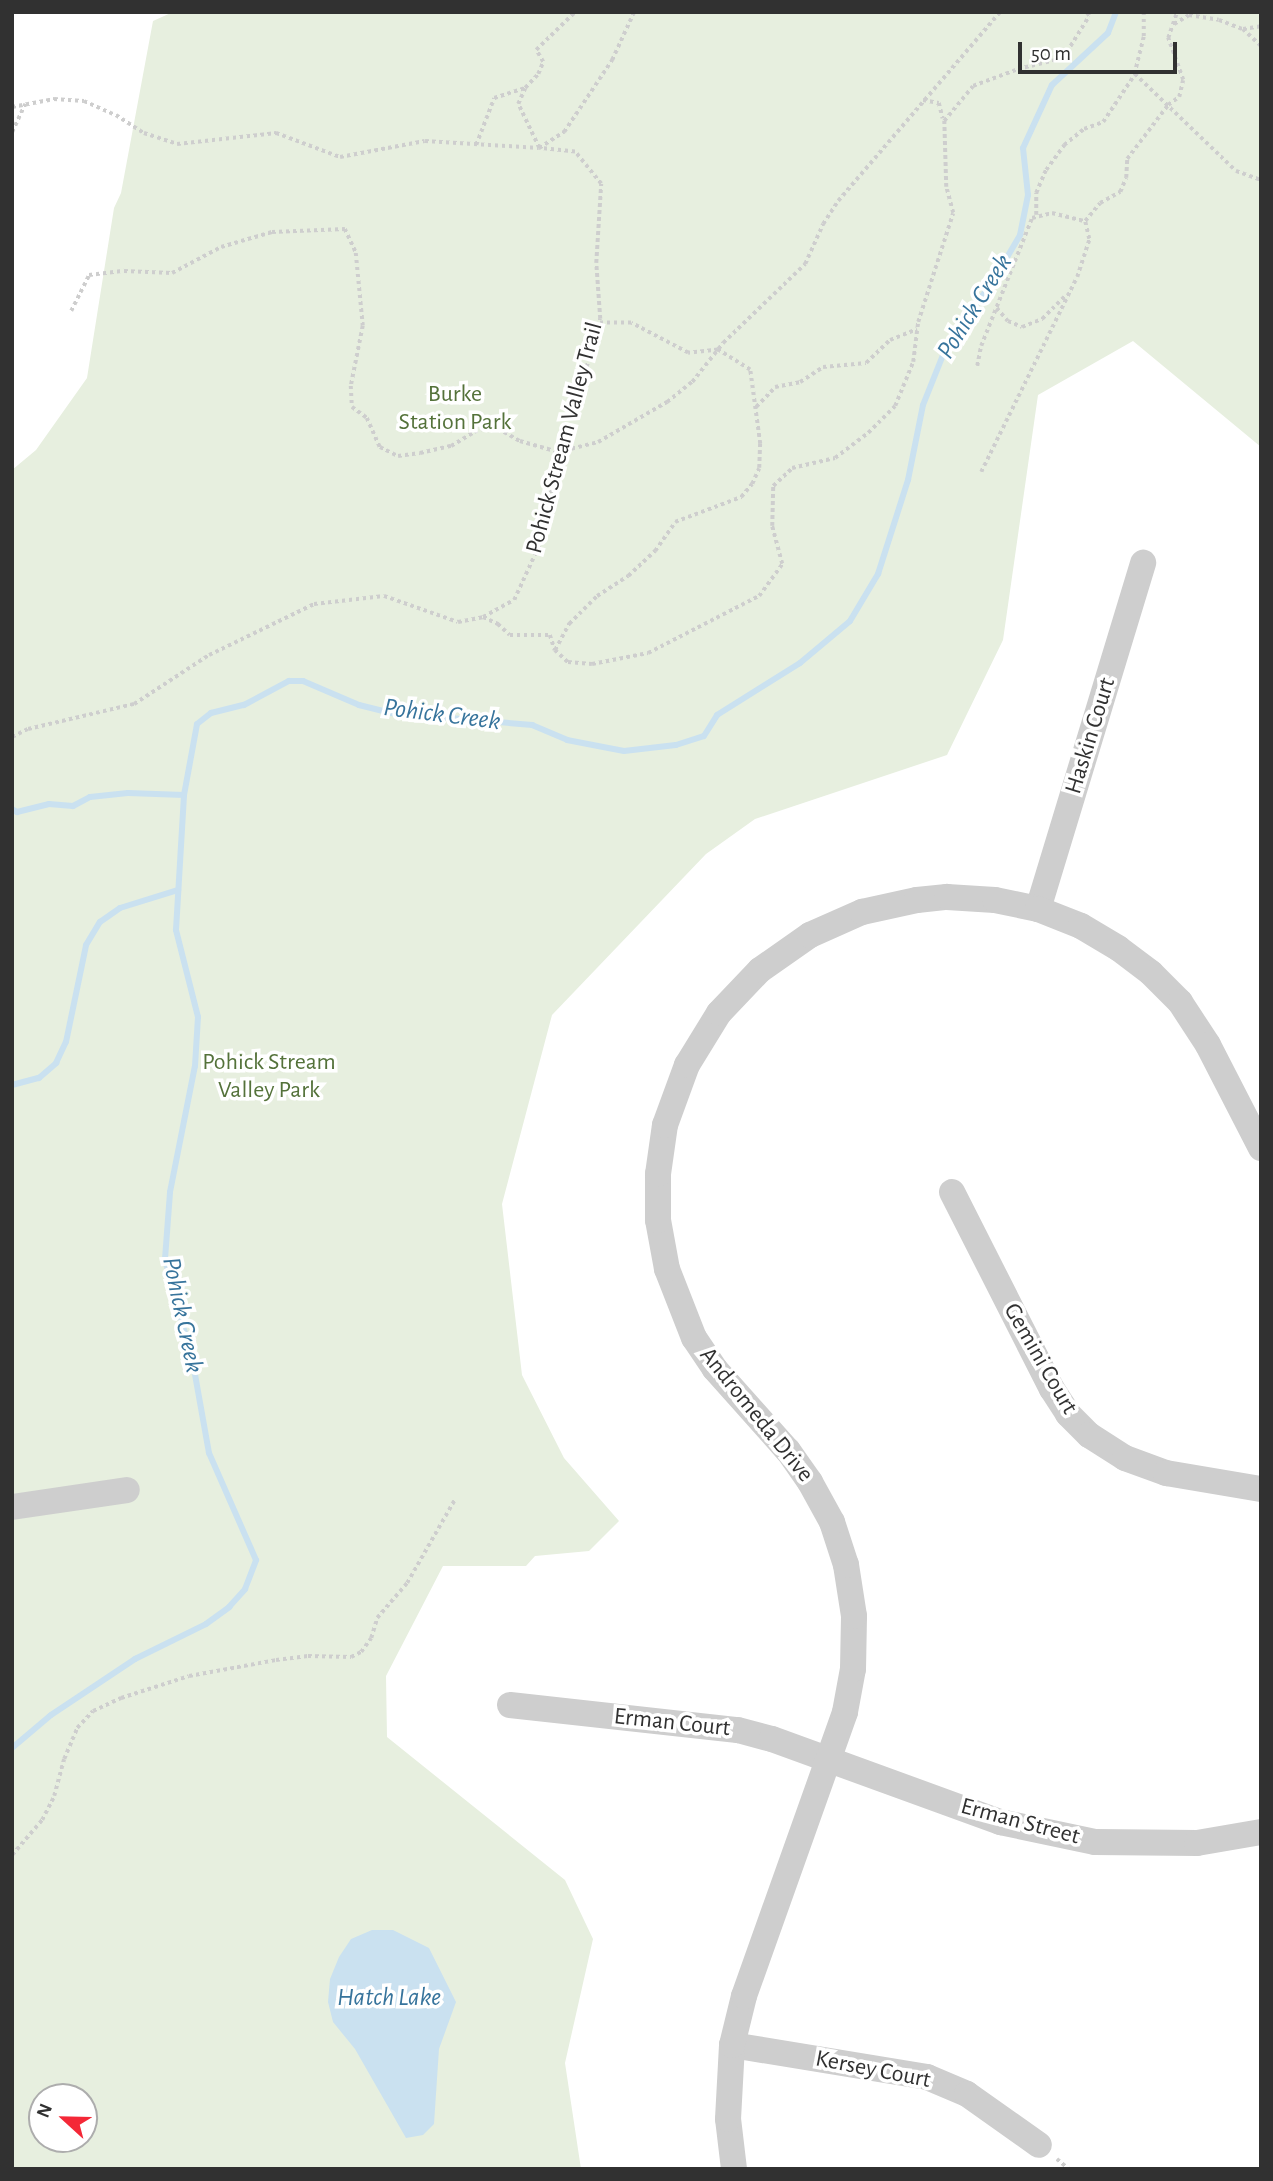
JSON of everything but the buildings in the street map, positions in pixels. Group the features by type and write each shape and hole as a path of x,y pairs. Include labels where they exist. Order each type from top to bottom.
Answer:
{"street":[{"name":"Haskin Court","path":"1038,909 1143,563"},
{"name":"Andromeda Drive","path":"734,2169 728,2119 732,2045 744,1996 845,1712 853,1669 854,1616 846,1565 832,1522 810,1482 788,1451 715,1369 694,1338 681,1311 667,1269 658,1220 658,1174 665,1125 687,1065 719,1013 760,970 810,936 862,912 917,900 973,898 1038,909 1081,926 1118,947 1151,973 1180,1003 1208,1045 1261,1148"},
{"name":"Gemini Court","path":"951,1192 1052,1389 1068,1414 1089,1435 1125,1458 1166,1473 1261,1489"},
{"path":"12,1507 127,1490"},
{"name":"Erman Court","path":"510,1706 738,1730 829,1759"},
{"name":"Erman Street","path":"829,1759 1000,1822 1095,1842 1144,1845 1197,1843 1261,1832"},
{"name":"Kersey Court","path":"732,2045 927,2077 967,2094 1039,2145"}],"path":[{"path":"575,12 536,50 543,62 517,104 539,148 564,132 612,60 635,12"},
{"path":"71,311 89,275 124,271 172,273 221,247 272,232 345,229 356,253 363,326 351,386 352,407 367,418 380,447 398,456 419,453 451,446 492,425 520,441 558,452 598,442 667,402 692,382 718,351 805,264 823,224 838,201 1000,12"},
{"path":"944,121 973,86 1018,69 1063,58 1088,16 1086,12"},
{"path":"977,366 997,308 1036,215 1036,193 1046,170 1064,145 1084,129 1103,122 1135,75 1144,37 1144,12"},
{"path":"1085,222 1100,203 1120,192 1126,178 1127,159 1168,105 1179,97 1182,80 1168,38 1177,12"},
{"path":"1173,25 1189,15 1219,20 1243,29 1261,46"},
{"path":"1243,29 1261,26"},
{"path":"1135,75 1237,171 1261,180"},
{"path":"476,145 494,98 525,88"},
{"name":"Pohick Stream Valley Trail","path":"12,107 54,99 84,101 116,115 144,133 177,144 276,133 340,157 425,141 575,152 601,184 596,263 599,323 558,452 541,541 514,600 483,617 458,622 384,596 314,604 209,655 134,704 28,729 12,737"},
{"path":"483,617 498,624 510,635 550,635 555,650 568,662 592,664 648,653 759,596 782,564 772,526 773,486 792,468 835,458 869,433 895,406 913,362 917,329 953,213 946,187 944,121 939,103 923,100"},
{"path":"12,132 25,104"},
{"path":"1036,215 1052,213 1085,222"},
{"path":"981,472 1071,289 1089,239 1085,222"},
{"path":"997,308 1008,321 1021,327 1042,319 1071,289"},
{"path":"555,650 569,624 597,596 637,568 655,551 675,522 741,498 752,484 759,468 760,444 750,370 718,351 688,354 631,323 599,323"},
{"path":"756,407 775,387 800,382 823,367 866,363 890,340 917,329"},
{"path":"12,1855 42,1820 54,1796 64,1759 77,1728 93,1711 121,1698 189,1676 276,1660 307,1656 351,1657 361,1652 370,1638 377,1618 407,1583 454,1501"}],"green space":[{"path":"173,12 1261,12 1261,447 1133,341 1038,395 1003,640 947,755 755,819 706,854 552,1015 502,1204 522,1375 564,1458 619,1521 589,1551 535,1556 526,1566 443,1566 386,1676 387,1737 565,1880 593,1939 565,2063 581,2169 12,2169 12,470 36,450 87,378 114,208 121,193 153,21"}],"water":[{"name":"Hatch Lake","path":"372,1930 393,1930 429,1948 456,2002 439,2049 434,2124 423,2135 406,2138 355,2049 333,2022 328,2002 330,1979 339,1957 351,1939"}],"waterway":[{"name":"Pohick Creek","path":"12,1748 51,1715 135,1659 206,1624 229,1607 245,1589 256,1560 209,1453 193,1363 165,1259 170,1192 195,1066 198,1017 176,930 184,795 197,724 211,713 244,705 289,681 303,681 359,705 390,713 532,725 567,740 624,751 676,745 704,736 717,715 800,663 850,621 878,574 908,480 923,405 949,340 992,283 1020,235 1028,195 1023,148 1052,85 1108,33 1116,12"},
{"path":"12,809 17,812 49,804 73,806 90,797 128,793 184,795"},
{"path":"12,1085 39,1078 56,1063 66,1042 86,945 100,922 120,908 178,890"}],"park label":[{"name":"Burke Station Park","path":"455,409"},
{"name":"Pohick Stream Valley Park","path":"269,1077"}]}
